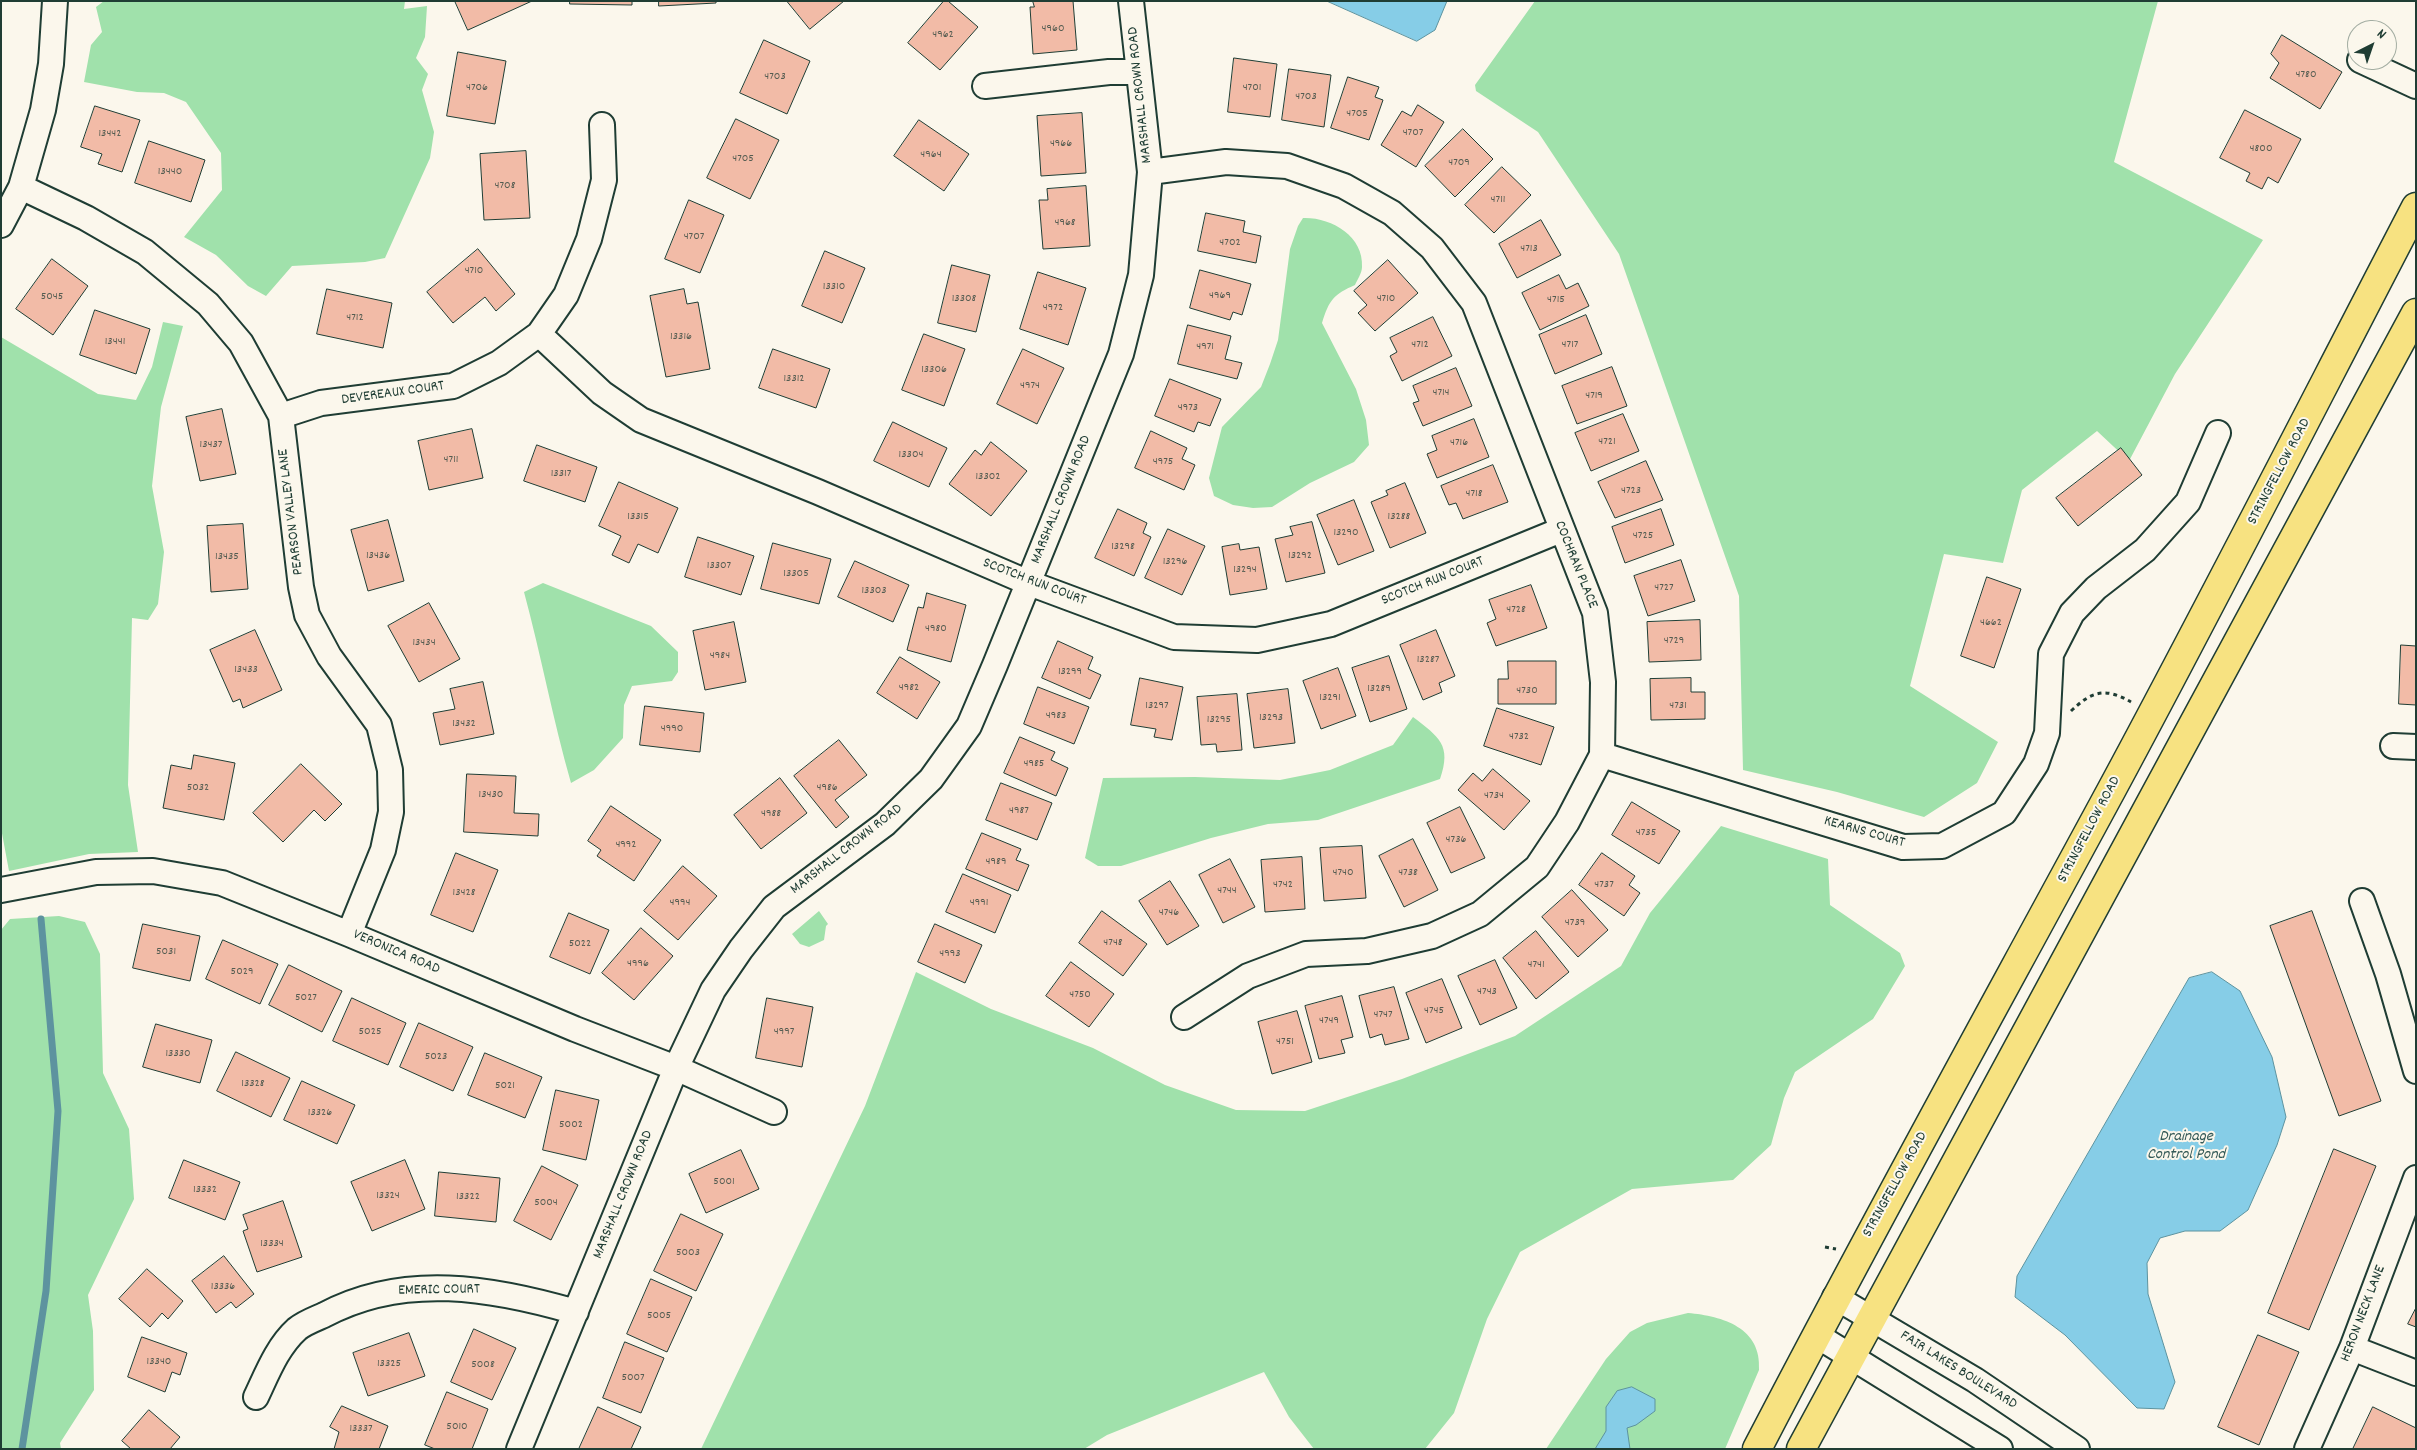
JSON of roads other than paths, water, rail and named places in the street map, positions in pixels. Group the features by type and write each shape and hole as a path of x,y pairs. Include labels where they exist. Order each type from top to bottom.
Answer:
{"main road":[{"name":"STRINGFELLOW ROAD","path":"1757,1449 1835,1297 2117,780 2272,487 2416,207"},
{"path":"1801,1449 2416,313"}],"street":[{"path":"1,225 21,187 43,110 51,64 55,1"},
{"name":"MARSHALL CROWN ROAD","path":"519,1449 676,1068 713,990 741,948 774,907 885,824 931,779 969,726 1121,354 1141,275 1150,172 1130,1"},
{"path":"2382,70 2416,86"},
{"path":"986,86 1109,72 1138,72"},
{"name":"DEVEREAUX COURT","path":"281,416 321,403 453,386 499,363 539,334 566,295 589,239 604,180 602,125"},
{"name":"COCHRAN PLACE","path":"1150,172 1226,162 1287,166 1344,186 1399,219 1432,248 1474,303 1595,613 1603,682 1602,755 1567,822 1537,866 1480,914 1432,936 1367,951 1306,954 1248,976 1184,1017"},
{"name":"PEARSON VALLEY LANE","path":"21,187 86,218 145,252 208,304 241,343 281,416 301,587 307,615 329,656 379,725 390,770 391,812 383,850 349,934"},
{"name":"SCOTCH RUN COURT","path":"539,334 602,393 641,420 818,492 1029,583 1174,637 1257,640 1330,624 1561,530"},
{"name":"KEARNS COURT","path":"1602,755 1903,847 1942,846 2004,812 2036,764 2047,733 2051,654 2072,613 2096,588 2145,550 2188,502 2218,434"},
{"name":"VERONICA ROAD","path":"1,890 96,872 153,871 222,883 575,1029 676,1068 774,1112"},
{"path":"2362,901 2388,974 2416,1071"},
{"name":"HERON NECK LANE","path":"2307,1449 2352,1348 2416,1178"},
{"name":"EMERIC COURT","path":"256,1398 273,1360 297,1329 349,1301 400,1290 470,1288 536,1301 576,1312"},
{"name":"FAIR LAKES BOULEVARD","path":"1835,1297 1975,1380 2077,1449"},
{"path":"1816,1335 2000,1449"},
{"path":"2352,1348 2416,1373"}],"water":[{"path":"1327,1 1447,1 1435,30 1417,41"},
{"name":"Drainage Control Pond","path":"2212,972 2240,991 2272,1057 2286,1117 2277,1145 2248,1210 2220,1231 2185,1231 2160,1238 2147,1263 2148,1294 2175,1382 2164,1409 2137,1408 2065,1335 2015,1297 2017,1276 2189,978"},
{"path":"1632,1387 1655,1399 1655,1411 1636,1425 1627,1428 1630,1449 1595,1449 1606,1431 1606,1407 1617,1391"}],"waterway":[{"path":"22,1449 46,1291 58,1111 41,919"}]}
